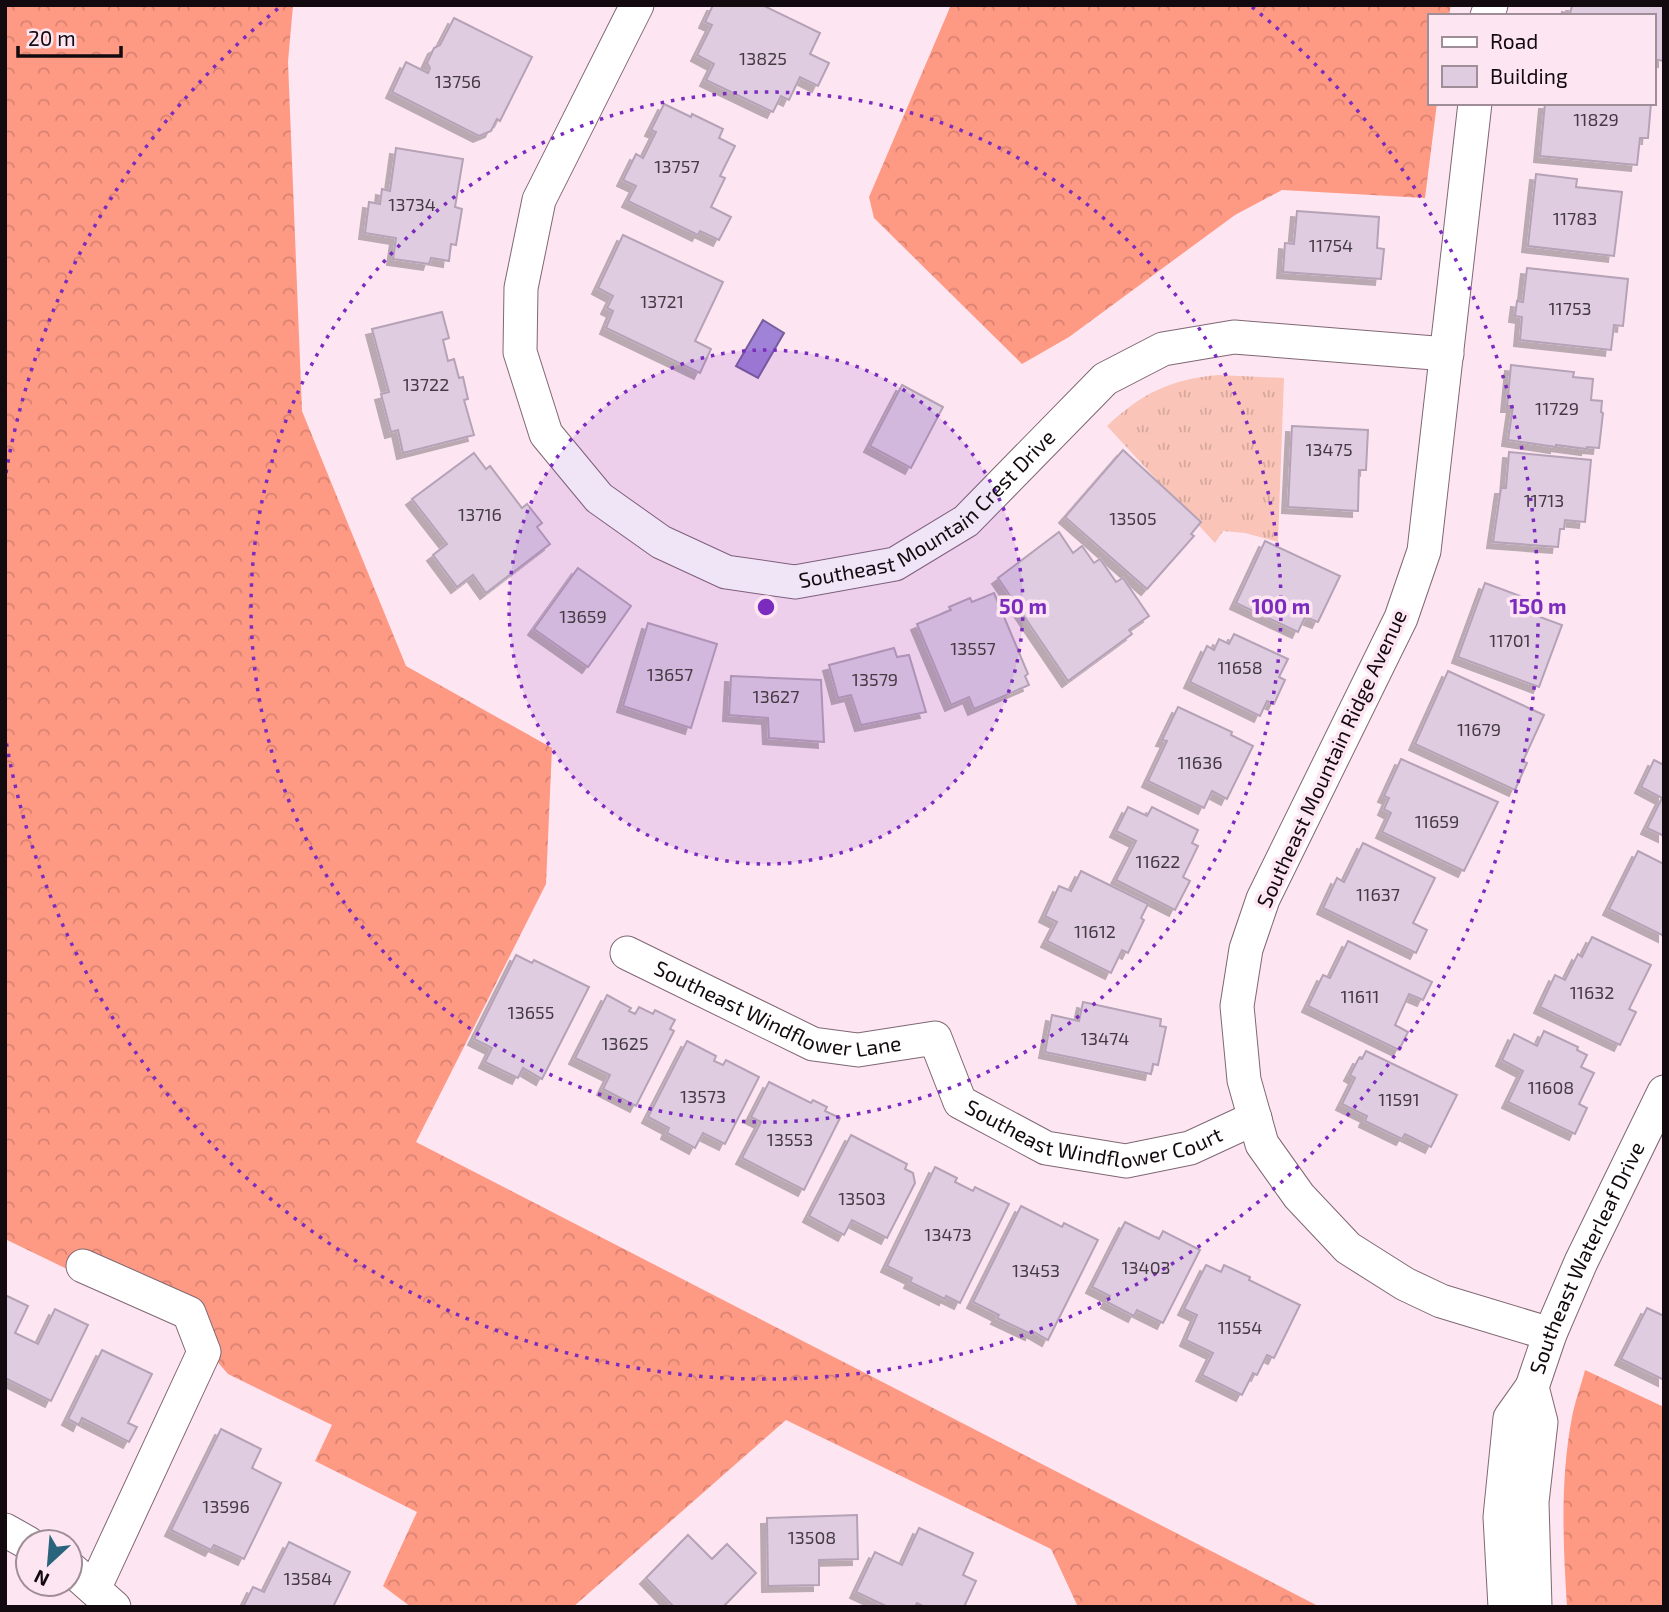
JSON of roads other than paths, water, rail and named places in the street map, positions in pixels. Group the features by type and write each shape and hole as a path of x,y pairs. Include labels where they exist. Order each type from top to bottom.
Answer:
{"street":[{"name":"Southeast Mountain Crest Drive","path":"637,5 539,200 521,288 520,352 546,434 599,498 661,542 726,572 795,582 895,564 966,521 1105,379 1163,349 1234,337 1447,354"},
{"name":"Southeast Mountain Ridge Avenue","path":"1475,105 1424,551 1401,618 1263,899 1246,949 1237,1006 1244,1080 1262,1144 1299,1196 1348,1248 1405,1284 1441,1301 1550,1334"},
{"name":"Southeast Windflower Lane","path":"627,953 813,1044 858,1051 935,1038"},
{"name":"Southeast Windflower Court","path":"935,1038 960,1102 1046,1148 1126,1161 1190,1148 1255,1118"},
{"name":"Southeast Waterleaf Drive","path":"1505,1607 1500,1517 1510,1418 1532,1387 1550,1334 1581,1262 1664,1092"},
{"path":"83,1266 189,1313 204,1352 93,1588"},
{"name":"Southeast Waterleaf Drive","path":"1532,1387 1541,1422 1532,1502 1535,1607"}]}
